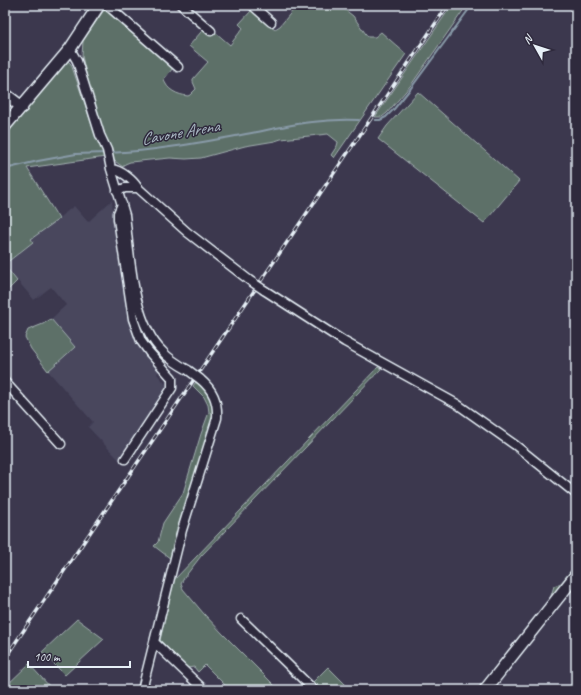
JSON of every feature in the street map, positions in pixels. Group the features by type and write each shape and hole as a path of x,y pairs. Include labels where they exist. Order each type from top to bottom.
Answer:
{"street":[{"path":"5,126 70,49 99,5"},
{"path":"107,5 178,66"},
{"path":"181,5 211,31"},
{"path":"252,5 271,22"},
{"path":"70,49 77,61 100,135 110,160 111,169 125,215 136,297 148,333 162,352 200,379 210,389 218,408 218,418 182,530 142,690"},
{"path":"5,94 22,107"},
{"path":"111,169 120,172 133,182 187,232 249,280 345,342 471,413 515,445 576,494"},
{"path":"117,191 126,188 138,188"},
{"path":"122,204 118,213 118,219 133,320 141,341 172,378 173,385 125,459"},
{"path":"5,382 61,444"},
{"path":"484,690 576,575"},
{"path":"241,619 314,690"},
{"path":"154,642 204,690"}],"shaded area":[{"path":"112,200 115,234 127,310 132,329 142,348 159,370 157,374 169,388 120,461 88,427 93,422 48,371 75,347 51,319 66,305 51,287 34,300 5,266 5,264 33,242 31,239 74,206 88,222"}],"green space":[{"path":"289,5 339,5 353,16 368,37 375,37 381,32 406,54 334,158 331,155 338,142 328,134 281,139 245,146 201,158 170,158 130,162 125,164 123,167 112,159 92,99 82,56 83,41 106,7 172,65 173,68 164,79 165,83 173,91 188,96 196,89 193,79 208,62 189,46 207,25 230,45 243,28 239,24 252,10 275,29 280,26 294,9"},
{"path":"452,5 467,5 411,85 387,113 382,117 375,117"},
{"path":"67,60 71,64 90,119 106,157 27,168 59,219 31,239 33,242 5,264 5,133"},
{"path":"418,92 519,181 484,223 378,139 387,126"},
{"path":"5,266 17,281 5,293"},
{"path":"51,319 75,347 48,371 31,349 25,337 28,330"},
{"path":"378,367 381,369 201,556 181,584 183,589 204,614 279,690 230,690 205,665 198,672 194,667 188,668 160,640 174,580"},
{"path":"198,379 212,396 215,419 171,559 154,546 158,542 163,523 183,493 209,412 208,405 204,397 193,386"},
{"path":"576,564 576,569 480,690 477,690 550,599 554,586 561,583"},
{"path":"77,619 104,639 65,675 42,652"},
{"path":"29,664 51,688 49,690 5,690 5,687"},
{"path":"328,667 351,690 319,690 312,683"}],"waterway":[{"name":"Cavone Arena","path":"375,120 380,120 386,117 394,109 472,5"},
{"name":"Cavone Arena","path":"109,153 183,145 307,123 333,120 359,120"},
{"name":"Cavone Arena","path":"5,169 76,154 105,153"}],"railway":[{"path":"5,658 448,5"}]}
